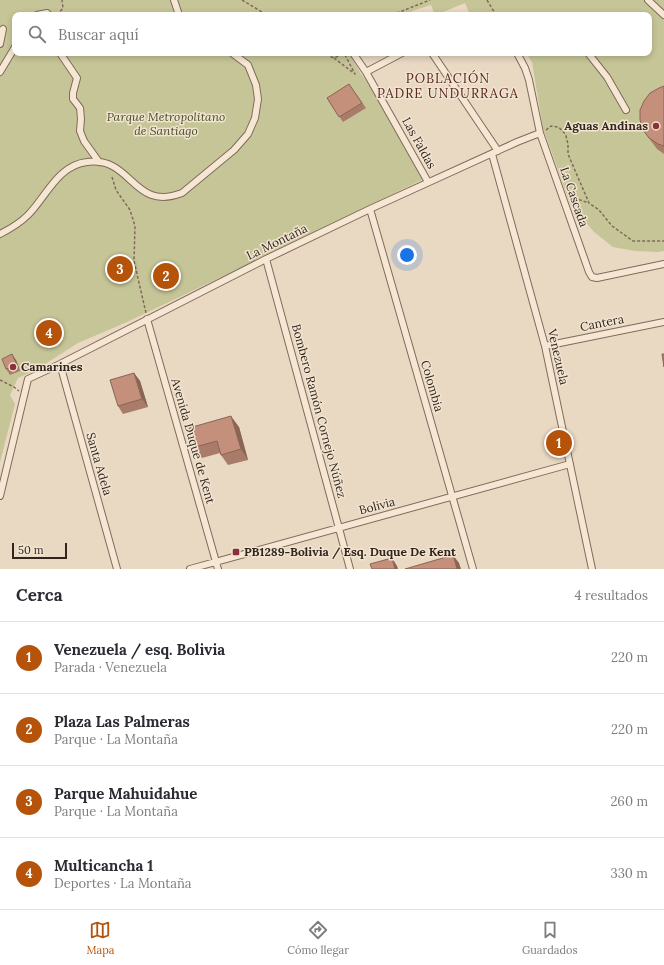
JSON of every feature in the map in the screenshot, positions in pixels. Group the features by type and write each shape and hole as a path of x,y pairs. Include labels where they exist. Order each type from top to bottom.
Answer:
{"street":[{"path":"174,0 178,12"},
{"path":"648,0 664,15"},
{"path":"0,32 3,29 0,44"},
{"path":"0,72 12,52"},
{"path":"62,56 77,78 73,99 80,108 80,131 84,141 99,162"},
{"path":"0,234 13,227 27,216 42,200 54,182 74,165 88,162 99,162 114,166 146,194 159,198 171,197 188,189 234,150 248,134 256,118 258,98 256,85 248,65 236,56"},
{"name":"Las Faldas","path":"355,56 366,72 428,182"},
{"path":"366,72 396,56"},
{"path":"434,56 498,150"},
{"name":"La Cascada","path":"519,56 529,80 540,133 592,277 597,278 664,264"},
{"path":"590,56 607,78 626,110"},
{"name":"La Montaña","path":"24,395 28,379 370,208 498,150 540,133"},
{"name":"Venezuela","path":"492,154 545,346 592,569"},
{"name":"Colombia","path":"370,208 473,569"},
{"name":"Bombero Ramón Cornejo Núñez","path":"266,259 350,569"},
{"name":"Avenida Duque de Kent","path":"148,319 218,569"},
{"name":"Cantera","path":"545,346 664,322"},
{"name":"Santa Adela","path":"60,364 117,569"},
{"path":"0,496 24,395"},
{"name":"Bolivia","path":"190,569 570,464"}],"path":[{"path":"59,12 63,8 62,0"},
{"path":"242,0 262,12"},
{"path":"400,12 430,0"},
{"path":"487,0 494,12"},
{"path":"330,56 355,74 344,56"},
{"path":"334,58 339,56"},
{"path":"540,133 551,126 558,127 563,131 568,144 568,154 589,203"},
{"path":"112,177 116,190 130,210 135,226 134,261 148,319"},
{"path":"564,199 577,198 589,203 599,210 612,226 633,241 664,241"},
{"path":"0,380 14,387 24,395"}],"green space":[{"name":"Parque Metropolitano de Santiago","path":"0,0 664,0 664,251 658,252 635,251 613,247 594,232 570,203 543,128 532,62 528,56 652,56 652,12 469,12 465,3 443,12 434,12 431,5 412,12 12,12 12,56 351,56 361,74 374,90 424,179 127,322 78,343 39,368 18,378 10,395 15,404 0,462"}],"building":[{"path":"349,84 362,103 339,117 327,98"},
{"path":"664,86 664,146 649,138 643,130 640,120 640,110 650,93"},
{"path":"12,354 17,365 6,369 2,359"},
{"path":"662,354 664,354 664,367"},
{"path":"134,373 142,399 118,406 110,380"},
{"path":"231,416 241,449 221,455 217,441 195,447 189,428"},
{"path":"453,555 457,569 405,569"},
{"path":"392,558 395,569 372,569 370,564"}],"place":[{"name":"Aguas Andinas","path":"656,126"},
{"name":"Parque Mahuidahue","path":"120,269"},
{"name":"Plaza Las Palmeras","path":"166,276"},
{"name":"Multicancha 1","path":"49,333"},
{"name":"Camarines","path":"13,367"},
{"name":"Venezuela / esq. Bolivia","path":"559,443"},
{"name":"PB1289-Bolivia / Esq. Duque De Kent","path":"236,552"}],"district":[{"name":"POBLACIÓN PADRE UNDURRAGA","path":"448,86"}]}
